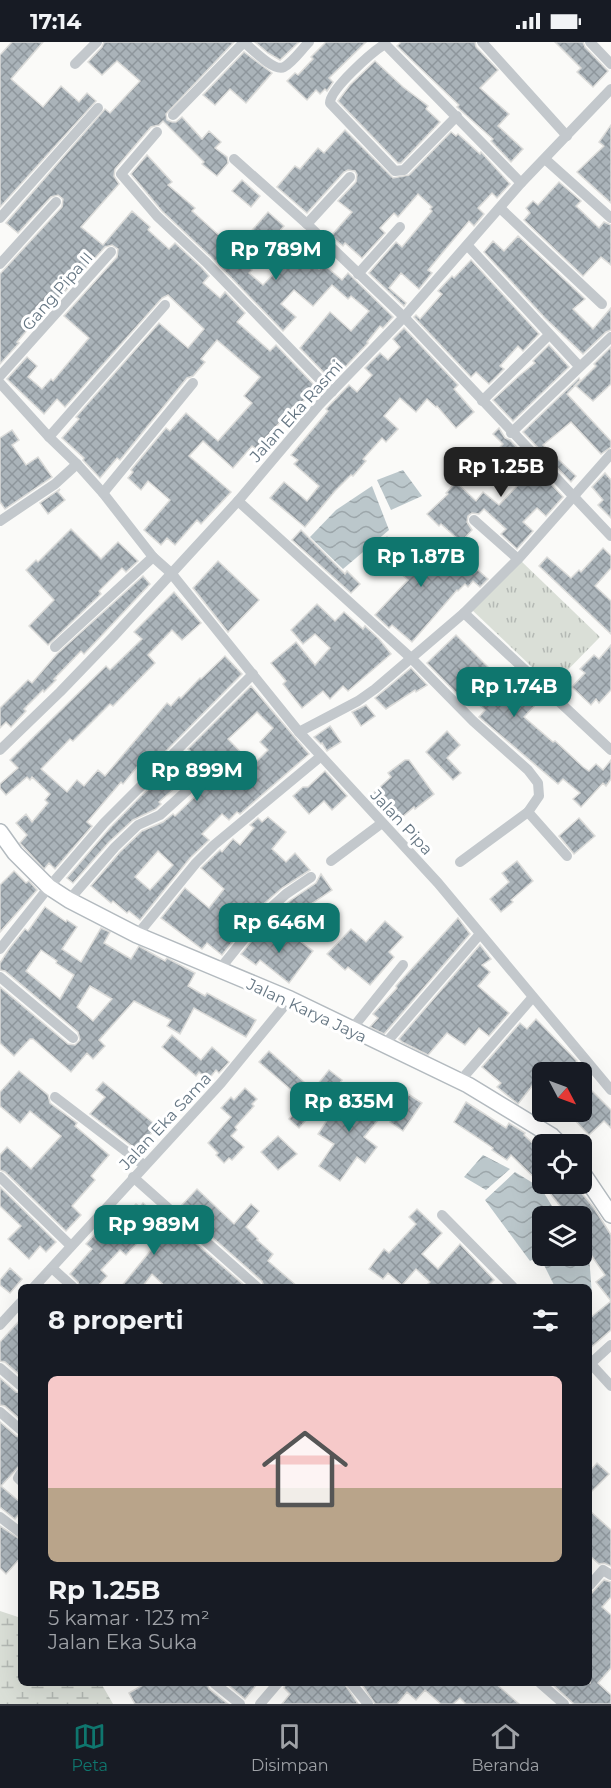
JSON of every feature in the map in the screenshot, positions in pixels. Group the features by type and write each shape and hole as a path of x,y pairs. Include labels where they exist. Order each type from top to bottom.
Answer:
{"main road":[{"name":"Jalan Karya Jaya","path":"0,832 15,853 49,887 69,900 137,935 290,999 460,1082 549,1134"},
{"path":"592,1187 611,1215"}],"street":[{"path":"75,64 97,42"},
{"path":"173,115 244,42 272,66 280,68 309,42"},
{"path":"482,42 567,136"},
{"path":"590,42 611,64"},
{"path":"457,116 405,170 395,171 330,103 330,97 345,80 385,44 457,116 521,183"},
{"name":"Jalan Eka Rasmi","path":"0,750 60,692 238,501 332,392 468,246 521,183 611,89"},
{"path":"0,218 98,108"},
{"path":"158,132 121,174 157,216 214,270 332,392"},
{"path":"234,159 307,224 404,317 511,433 611,536"},
{"path":"545,159 611,218"},
{"path":"307,224 350,177"},
{"path":"0,264 57,202"},
{"path":"500,208 602,304"},
{"path":"358,274 400,227"},
{"path":"468,246 579,366"},
{"name":"Gang Pipa II","path":"0,376 111,252"},
{"path":"49,437 165,305"},
{"path":"482,401 549,335"},
{"path":"511,433 611,337"},
{"name":"Jalan Pipa","path":"0,383 103,493 153,557 171,573 320,757 438,883 532,998 610,1088"},
{"path":"103,493 193,383"},
{"path":"299,732 358,701 464,613 518,559 611,454"},
{"path":"0,521 55,484 77,464"},
{"path":"238,501 411,658 473,721 536,778 539,796 528,812 460,862"},
{"path":"474,520 518,559"},
{"path":"56,647 153,557"},
{"path":"464,613 611,750"},
{"path":"0,949 104,823 253,674"},
{"path":"137,935 196,863 214,845 320,757"},
{"path":"69,900 138,825 159,814 214,766"},
{"path":"528,812 567,856"},
{"path":"331,861 382,823"},
{"path":"219,970 265,913 286,894 311,877"},
{"path":"384,1045 480,934"},
{"path":"351,1030 403,965"},
{"path":"0,977 73,1038"},
{"path":"460,1082 532,998"},
{"name":"Jalan Eka Sama","path":"37,1284 221,1083 290,999"},
{"path":"55,1097 144,1165"},
{"path":"0,1177 71,1246"},
{"path":"133,1177 254,1284"},
{"path":"442,1215 510,1284"},
{"path":"52,1268 70,1284"},
{"path":"0,1325 18,1305"},
{"path":"592,1361 611,1345"},
{"path":"592,1365 611,1386"},
{"path":"0,1368 18,1383"},
{"path":"0,1412 18,1427"},
{"path":"0,1517 18,1531"},
{"path":"592,1583 603,1570 611,1575"},
{"path":"218,1686 240,1704"},
{"path":"260,1704 275,1686"},
{"path":"353,1686 368,1704"},
{"path":"543,1686 564,1704"}],"green space":[{"path":"519,559 600,637 552,686 471,609"},
{"path":"0,1611 18,1617 18,1686 103,1686 113,1704 0,1704"}],"water":[{"path":"403,470 422,496 391,510 377,480"},
{"path":"372,486 389,530 343,569 310,537 336,510"},
{"path":"483,1155 510,1169 486,1190 464,1177"},
{"path":"515,1172 532,1182 532,1194 545,1194 552,1206 532,1206 532,1260 530,1261 485,1200"},
{"path":"544,1266 590,1266 591,1284 554,1284"}],"building":[{"path":"12,42 43,42 11,79 43,107 61,86 79,102 87,93 96,101 0,207 0,55"},
{"path":"104,42 234,42 166,114 167,120 172,122 182,117 202,139 209,131 221,142 215,148 227,157 228,163 217,176 202,164 204,162 163,121 151,127 115,169 114,176 119,184 81,227 103,245 132,211 169,249 175,243 201,267 209,276 203,283 220,298 225,292 245,313 237,322 270,351 276,345 316,387 293,413 297,417 288,427 281,421 256,449 252,446 233,468 203,441 189,456 231,492 201,524 197,520 175,545 167,538 161,545 144,530 170,500 148,481 141,490 128,478 133,472 131,470 166,428 170,431 186,413 218,441 252,403 244,396 260,377 217,340 201,359 205,362 193,376 187,378 120,460 117,458 100,478 83,460 84,458 62,438 79,419 76,417 159,323 188,348 204,329 168,295 162,298 65,407 57,399 44,414 7,379 27,357 37,366 28,377 42,389 51,379 53,381 89,338 64,316 117,257 118,249 112,245 105,247 52,306 35,321 0,364 0,274 62,207 63,199 58,195 51,197 18,233 6,223 105,109 110,113 140,81 117,61 102,75 88,62"},
{"path":"255,42 299,42 280,60"},
{"path":"326,42 366,42 329,78 333,82 327,91 325,89 320,94 316,90 307,100 287,81 295,73 298,75"},
{"path":"401,42 475,42 476,47 498,70 480,88 509,114 498,126 523,149 511,162 491,141 493,139 457,107 459,105 397,46"},
{"path":"555,42 583,42 608,71 593,87 577,72 581,68"},
{"path":"244,52 272,73 246,103 230,89 215,105 203,95"},
{"path":"375,61 428,106 426,109 440,122 401,163 398,163 338,101 350,85"},
{"path":"611,125 611,203 577,172 604,146 599,142"},
{"path":"345,130 393,178 409,175 451,132 456,136 458,134 480,154 481,152 510,184 497,198 492,193 478,208 484,214 474,226 469,221 428,270 432,273 419,289 401,273 389,288 406,303 404,306 369,273 396,242 402,247 432,211 430,209 432,207 418,194 398,217 394,213 380,228 385,233 362,258 345,243 343,246 331,236 352,212 338,201 356,182 355,171 344,172 307,213 277,187 295,166 300,169 318,148 324,153"},
{"path":"147,155 172,182 168,185 195,208 192,211 231,246 229,249 252,270 249,273 263,285 298,249 319,269 323,264 342,280 348,273 393,317 383,328 380,326 368,343 332,381 300,348 330,312 351,331 369,311 351,296 348,299 332,285 313,306 294,290 281,304 296,317 283,331 211,257 162,211 131,174"},
{"path":"242,180 260,196 251,207 232,191"},
{"path":"559,182 581,201 576,206 599,228 604,222 611,225 611,265 601,257 583,276 524,220 530,213 526,208 533,201 538,205"},
{"path":"268,212 284,226 263,250 247,236"},
{"path":"518,236 585,299 573,309 593,329 611,308 611,330 583,354 545,318 484,252 493,241 504,251"},
{"path":"471,260 539,334 523,351 518,346 500,366 504,369 489,384 476,372 471,377 414,317 416,315 420,319 442,294 438,291"},
{"path":"404,328 458,385 454,389 474,412 456,428 437,406 427,399 416,412 400,398 384,416 398,429 386,442 382,438 363,459 366,461 335,491 305,527 270,498 284,482 307,501 319,486 294,464 298,460 291,455 328,411 326,409 349,385 357,392 372,375 365,368 380,353 388,360 400,347 393,339"},
{"path":"549,345 569,367 513,421 493,400 535,363 533,361"},
{"path":"611,347 611,384 593,401 576,386"},
{"path":"579,378 580,380 567,394 611,441 611,447 601,454 571,422 543,445 576,476 571,482 523,432"},
{"path":"499,428 505,438 510,440 563,497 546,516 537,508 523,522 533,531 517,549 501,534 506,529 484,509 479,514 472,513 468,516 467,522 472,530 461,542 427,514 448,494 446,493 456,482 476,501 483,492 499,505 518,485 489,459 503,444 493,434"},
{"path":"12,430 19,440 12,445 26,465 38,457 52,477 5,509 0,502 0,438"},
{"path":"605,473 611,480 611,518 598,505 603,500 592,487"},
{"path":"60,489 58,492 65,500 48,514 40,503"},
{"path":"71,529 101,559 118,542 138,561 126,572 122,568 99,591 101,594 48,645 29,626 54,600 26,570 36,560 38,562"},
{"path":"301,530 345,574 347,571 360,584 351,593 292,540"},
{"path":"387,537 433,575 456,551 488,579 480,587 473,581 468,587 465,584 457,590 412,642 392,625 389,628 375,615 408,580 391,565 387,570 370,556"},
{"path":"603,548 611,556 611,568 595,586 611,601 611,634 539,566 547,557 571,578 579,570 581,572"},
{"path":"218,561 259,600 228,632 193,588"},
{"path":"143,576 150,584 103,634 84,654 81,651 54,679 56,680 24,709 26,711 11,727 6,722 0,728 0,708 28,680 32,683 57,654"},
{"path":"174,592 201,623 182,640 172,630 148,655 155,663 113,706 110,704 73,741 70,739 41,769 67,792 77,780 84,786 98,770 105,776 167,703 171,706 179,697 181,698 225,656 242,674 162,755 159,752 142,771 137,767 123,784 121,782 87,822 92,826 55,869 49,863 44,869 20,843 27,835 16,823 26,814 32,822 48,803 45,800 50,794 32,777 30,780 27,777 6,795 0,788 0,784 18,768 10,760 106,666 110,670 142,639 134,632"},
{"path":"317,604 335,621 344,612 363,629 365,626 391,654 348,691 343,686 330,699 323,691 302,708 283,684 286,681 271,663 296,642 315,665 330,648 315,634 303,644 291,630"},
{"path":"456,635 518,697 527,687 537,695 533,699 537,703 524,717 583,767 589,771 596,764 603,770 611,760 611,779 606,786 603,783 581,807 573,799 580,793 563,779 558,784 479,717 485,710 468,695 463,700 427,663"},
{"path":"611,645 611,690 599,703 596,699 591,705 572,687 585,673 580,669 594,655 599,659"},
{"path":"411,668 427,685 386,709 375,698"},
{"path":"251,686 309,754 240,814 237,812 229,820 222,814 202,834 209,840 190,858 140,920 113,901 111,903 91,886 120,852 142,831 163,822 173,814 175,816 209,783 221,769 221,764 217,759 212,759 197,771 195,770 159,802 161,804 156,809 133,820 109,842 73,883 67,878 141,796 191,752 188,749","holes":["257,712 273,728 260,742 268,750 253,765 228,739","158,851 173,865 150,890 135,877"]},
{"path":"366,705 375,716 361,726 352,712"},
{"path":"330,726 341,742 327,751 314,737"},
{"path":"447,731 460,745 447,758 461,773 453,780 426,752"},
{"path":"405,760 409,760 434,794 394,824 369,797 391,777 388,773"},
{"path":"325,771 347,796 332,810 324,801 309,814 293,796 303,787 308,787"},
{"path":"268,817 286,832 272,849 286,862 295,853 310,870 282,888 260,907 222,955 207,943 202,949 161,918 185,888 209,908 224,889 201,868 220,850 222,852 233,839 240,845 254,828 250,825 258,818 262,822"},
{"path":"579,818 595,836 574,854 559,836"},
{"path":"517,861 533,881 501,912 490,899 509,882 502,873"},
{"path":"14,871 26,883 29,881 37,890 0,932 0,885"},
{"path":"321,874 332,890 281,924 275,914 316,883"},
{"path":"45,907 77,927 62,949 81,962 101,928 110,932 104,943 131,959 139,946 165,961 167,958 195,973 188,986 205,996 207,993 256,1020 246,1037 194,1008 180,1034 167,1026 171,1020 134,1001 99,1040 105,1046 93,1059 87,1053 71,1072 33,1039 30,1039 14,1056 0,1043 0,987 68,1044 75,1045 80,1040 78,1032 5,971 0,970 0,963 9,949 25,929 28,931","holes":["41,950 74,975 60,999 26,971","90,986 112,999 93,1021 77,1007"]},
{"path":"458,918 470,934 384,1034 370,1027 378,1018 373,1014"},
{"path":"385,921 403,937 389,952 394,957 370,985 348,967 345,970 327,954 351,929 366,942"},
{"path":"284,929 313,951 289,983 260,960 256,965 241,954 260,931 275,942"},
{"path":"480,945 491,959 482,965 490,972 478,986 509,1013 489,1036 479,1028 465,1045 447,1033 428,1055 402,1042 399,1039"},
{"path":"536,1019 577,1061 532,1062 532,1086 518,1104 497,1087 501,1083 482,1067 520,1023 527,1029"},
{"path":"172,1035 201,1060 212,1047 229,1062 219,1073 216,1070 208,1080 199,1072 196,1076 162,1047"},
{"path":"269,1051 313,1090 329,1070 342,1080 299,1128 289,1119 304,1101 259,1062"},
{"path":"19,1071 48,1095 50,1103 77,1123 75,1126 109,1155 91,1176 95,1180 72,1206 81,1215 66,1231 5,1172 0,1170 0,1155 7,1147 31,1169 61,1136 30,1111 20,1123 0,1106 0,1092"},
{"path":"103,1082 157,1126 144,1142 146,1144 140,1152 90,1114 105,1097 96,1090"},
{"path":"349,1086 384,1113 364,1137 377,1147 365,1163 357,1157 340,1181 319,1166 334,1144 318,1134"},
{"path":"245,1088 257,1099 252,1104 254,1106 235,1127 237,1130 231,1136 244,1147 232,1160 229,1158 224,1163 208,1143 231,1117 221,1108 231,1097 234,1100"},
{"path":"592,1091 611,1110 611,1128 604,1121 588,1134 577,1122 592,1122"},
{"path":"408,1094 422,1103 403,1131 390,1122"},
{"path":"466,1102 506,1128 509,1123 525,1133 524,1135 532,1143 532,1175 511,1155 507,1160 454,1122"},
{"path":"278,1136 297,1154 278,1170 261,1152"},
{"path":"0,1187 56,1242 46,1252 40,1246 29,1259 8,1239 21,1226 0,1206"},
{"path":"197,1189 234,1224 251,1204 259,1211 246,1227 273,1254 268,1261 295,1284 263,1284 179,1208"},
{"path":"551,1194 582,1194 594,1208 611,1235 611,1301 596,1282 605,1275 592,1256 592,1206 560,1206"},
{"path":"143,1203 161,1220 165,1216 243,1284 163,1284 152,1274 144,1284 123,1284 160,1239 149,1230 126,1255 120,1250 101,1270 107,1276 100,1284 79,1284 70,1274 92,1249 86,1244 100,1229 111,1238 132,1215 128,1212 136,1204 140,1207"},
{"path":"417,1209 442,1233 422,1254 438,1269 460,1244 494,1280 490,1284 428,1284 430,1282 416,1269 401,1284 388,1273 383,1279 369,1269 384,1249 389,1253 416,1224 409,1217"},
{"path":"10,1268 22,1279 10,1293 0,1285 0,1280"},
{"path":"611,1301 611,1330 592,1346 592,1316"},
{"path":"18,1322 18,1373 5,1362 0,1361 0,1342"},
{"path":"0,1378 18,1392 18,1417 5,1406 0,1405"},
{"path":"0,1422 18,1436 18,1467 1,1486 18,1500 18,1516 15,1519 0,1507"},
{"path":"597,1463 609,1474 592,1491 592,1469"},
{"path":"592,1513 611,1530 611,1566 604,1563 599,1564 592,1558"},
{"path":"0,1526 18,1538 18,1560 6,1574 0,1568"},
{"path":"604,1580 611,1582 611,1597 602,1607 611,1615 611,1668 598,1683 611,1695 611,1704 574,1704 554,1686 592,1686 592,1593"},
{"path":"141,1686 208,1686 228,1704 135,1704 129,1693"},
{"path":"230,1686 256,1686 245,1699"},
{"path":"284,1686 346,1686 358,1704 282,1704 290,1694"},
{"path":"363,1686 498,1686 519,1704 466,1704 460,1698 453,1704 441,1704 425,1690 416,1700 407,1692 397,1704 375,1704"}]}
